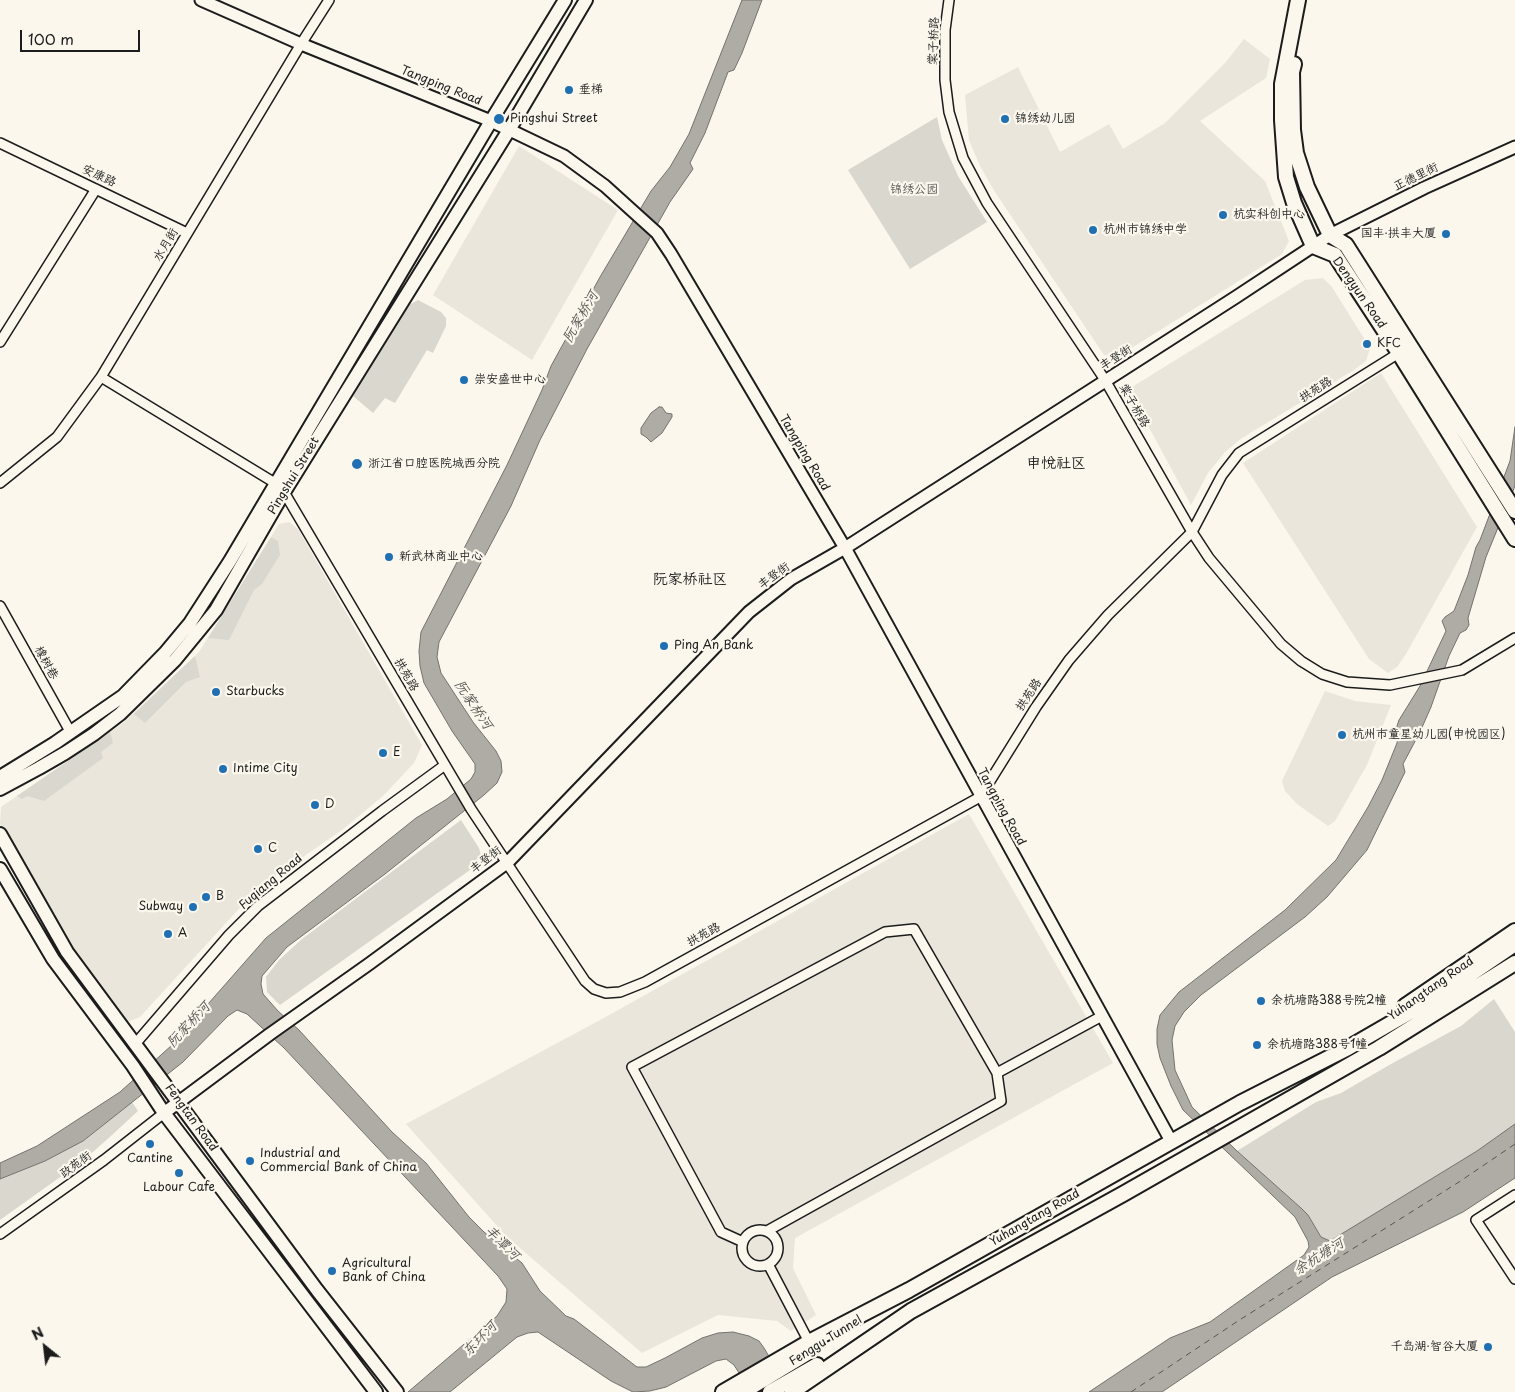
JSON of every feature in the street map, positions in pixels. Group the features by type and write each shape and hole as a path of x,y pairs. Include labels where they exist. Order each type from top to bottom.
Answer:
{"main road":[{"name":"Pingshui Street","path":"0,789 39,768 94,734 120,714 175,660 216,610 280,487 491,121 565,0"},
{"name":"Pingshui Street","path":"0,776 71,733 123,696 165,653 190,623 280,487 509,130 586,0"},
{"path":"1298,0 1282,84 1282,120 1286,177 1313,246"},
{"name":"Dengyun Road","path":"1308,0 1292,72 1293,130 1301,171 1330,235 1346,245 1515,511"},
{"name":"Dengyun Road","path":"1313,246 1335,255 1400,353 1515,539"},
{"name":"Fengtan Road","path":"0,834 67,952 396,1392"},
{"name":"Fengtan Road","path":"0,870 53,959 155,1096 164,1113 376,1392"},
{"name":"Yuhangtang Road","path":"1348,1048 1412,1001 1515,931"},
{"name":"Yuhangtang Road","path":"723,1392 740,1388 783,1362 809,1342 909,1290 1171,1141 1348,1048 1443,993 1515,944"},
{"name":"Yuhangtang Road","path":"911,1311 1379,1048 1515,963"},
{"name":"Yuhangtang Road","path":"1379,1048 1431,1026 1515,973"},
{"name":"Fenggu Tunnel","path":"783,1362 909,1290"},
{"name":"Fenggu Tunnel","path":"770,1392 794,1387 911,1311"}],"street":[{"name":"Tangping Road","path":"201,0 300,44 491,121 564,156 605,186 657,233 845,548 980,797 1171,1141"},
{"name":"水月街","path":"0,483 57,437 101,377 300,44 329,0"},
{"name":"棠子桥路","path":"949,0 944,30 945,80 949,112 964,158 987,203 1105,380 1192,532 1209,558 1275,637 1301,661 1322,674 1347,682 1390,685 1462,670 1515,638"},
{"name":"安康路","path":"0,143 187,233"},
{"name":"正德里街","path":"1330,235 1424,188 1515,147"},
{"path":"0,342 96,188"},
{"name":"丰登街","path":"178,1102 508,862 749,612 791,579 845,548 1236,298 1330,235"},
{"name":"拱苑路","path":"101,377 280,487 471,809 508,862 585,981 594,989 606,993 620,992 645,982 980,797 1036,707 1069,660 1108,615 1192,532 1222,475 1239,452 1400,353"},
{"name":"橡树巷","path":"0,606 71,733"},
{"name":"Fuqiang Road","path":"136,1043 229,935 258,906 445,765"},
{"path":"743,1242 721,1232 632,1067 885,932 914,930 997,1073 1001,1101 767,1231"},
{"path":"997,1073 1102,1016"},
{"path":"164,1113 178,1102"},
{"name":"政苑街","path":"0,1234 104,1160 164,1113"},
{"path":"1515,1195 1476,1220 1515,1279"},
{"path":"761,1230 767,1231 772,1234 777,1244 776,1256 768,1264 756,1265 746,1259 743,1254 743,1242 750,1233 761,1230"},
{"path":"768,1264 809,1342"}],"shaded area":[{"path":"1244,39 1270,59 1266,78 1200,121 1265,181 1289,241 1282,254 1117,357 1104,355 995,192 980,166 969,140 965,95 1018,67 1060,152 1109,124 1123,149 1165,123 1225,63"},
{"path":"519,146 618,210 532,360 433,295"},
{"path":"1323,278 1332,287 1370,348 1366,361 1242,438 1225,452 1208,473 1191,505 1133,398 1132,387 1305,280"},
{"path":"1381,373 1477,527 1406,654 1397,667 1388,673 1369,659 1243,463"},
{"path":"289,522 298,529 422,745 414,763 383,796 342,830 258,888 140,1017 125,1023 74,950 0,824 1,807 123,723 199,652 279,524"},
{"name":"杭州市童星幼儿园(申悦园区)","path":"1325,691 1355,701 1391,705 1367,765 1335,821 1328,826 1297,804 1285,791 1282,781"},
{"path":"969,814 1113,1063 795,1238 793,1268 816,1315 791,1331 777,1321 718,1315 642,1353 507,1237 406,1124 602,1019"}],"green space":[{"name":"锦绣公园","path":"937,117 942,140 958,176 987,222 910,269 848,170"},
{"path":"418,300 441,312 446,318 446,326 433,353 427,350 395,403 385,398 373,413 353,396 409,305"},
{"path":"271,537 278,541 280,555 262,584 254,590 229,640 208,638"},
{"path":"195,656 200,677 186,682 145,723 134,714"},
{"path":"110,732 113,743 101,752 103,758 44,801 27,796 22,799 17,796"},
{"path":"461,820 479,848 482,859 477,865 280,1005 267,992 266,977 279,960 302,939"},
{"path":"1494,999 1515,1032 1515,1124 1477,1151 1331,1242 1321,1237 1308,1215 1301,1208 1237,1151 1316,1102 1341,1093 1461,1026"},
{"path":"132,1102 138,1111 112,1135 84,1160 0,1220 0,1179 45,1161 83,1141"}],"water":[{"path":"742,0 762,0 742,53 734,70 728,72 705,133 690,163 693,169 670,202 587,349 540,440 511,506 439,642 437,657 441,673 473,722 496,751 501,761 502,772 497,783 385,874 287,947 262,976 261,984 263,994 278,1011 299,1030 392,1132 426,1163 469,1217 522,1263 540,1291 566,1316 574,1319 637,1367 646,1367 702,1338 718,1333 733,1332 749,1336 759,1341 790,1392 751,1392 734,1365 726,1359 716,1361 666,1387 650,1391 633,1392 611,1381 538,1332 517,1337 450,1392 408,1392 497,1316 506,1302 507,1289 498,1276 284,1048 247,1014 237,1010 228,1016 183,1062 83,1141 45,1161 0,1179 0,1163 37,1146 120,1092 172,1045 266,938 416,818 447,799 471,779 475,772 475,764 452,731 424,683 419,651 421,632 507,465 542,390 551,366 600,277 651,191 670,167 689,134"},
{"path":"662,407 666,413 672,414 672,417 662,433 651,442 641,434 641,428 651,413"},
{"name":"余杭塘河","path":"1515,427 1515,486 1486,557 1468,618 1469,625 1466,630 1460,633 1449,656 1431,707 1403,764 1405,772 1367,850 1327,897 1305,917 1201,995 1184,1012 1175,1026 1172,1040 1175,1070 1192,1107 1237,1151 1301,1208 1308,1215 1321,1237 1330,1241 1477,1151 1515,1124 1515,1178 1463,1212 1332,1277 1162,1392 1089,1392 1170,1338 1210,1322 1304,1255 1309,1247 1308,1241 1295,1217 1183,1110 1160,1058 1157,1044 1157,1029 1160,1015 1179,992 1285,910 1336,860 1368,807 1382,780 1397,743 1399,720 1420,686 1446,631 1442,621 1454,611 1468,575 1476,547 1510,461"}],"ferry route":[{"path":"1131,1392 1241,1319 1459,1182 1515,1144"}],"place":[{"name":"垂梯","path":"569,90"},
{"name":"Pingshui Street","path":"499,119"},
{"name":"锦绣幼儿园","path":"1005,119"},
{"name":"杭实科创中心","path":"1223,215"},
{"name":"杭州市锦绣中学","path":"1093,230"},
{"name":"国丰·拱丰大厦","path":"1446,234"},
{"name":"KFC","path":"1367,344"},
{"name":"崇安盛世中心","path":"464,380"},
{"name":"浙江省口腔医院城西分院","path":"357,464"},
{"name":"新武林商业中心","path":"389,557"},
{"name":"Ping An Bank","path":"664,646"},
{"name":"Starbucks","path":"216,692"},
{"name":"杭州市童星幼儿园(申悦园区)","path":"1342,735"},
{"name":"E","path":"383,753"},
{"name":"Intime City","path":"223,769"},
{"name":"D","path":"315,805"},
{"name":"C","path":"258,849"},
{"name":"B","path":"206,897"},
{"name":"Subway","path":"193,907"},
{"name":"A","path":"168,934"},
{"name":"余杭塘路388号院2幢","path":"1261,1001"},
{"name":"余杭塘路388号1幢","path":"1257,1045"},
{"name":"Cantine","path":"150,1144"},
{"name":"Industrial and Commercial Bank of China","path":"250,1161"},
{"name":"Labour Cafe","path":"179,1173"},
{"name":"Agricultural Bank of China","path":"332,1271"},
{"name":"千岛湖·智谷大厦","path":"1488,1347"}],"district":[{"name":"申悦社区","path":"1056,464"},
{"name":"阮家桥社区","path":"690,580"}],"water label":[{"name":"阮家桥河","path":"581,317"},
{"name":"阮家桥河","path":"473,705"},
{"name":"阮家桥河","path":"189,1025"},
{"name":"丰潭河","path":"502,1243"},
{"name":"东环河","path":"480,1339"}]}
